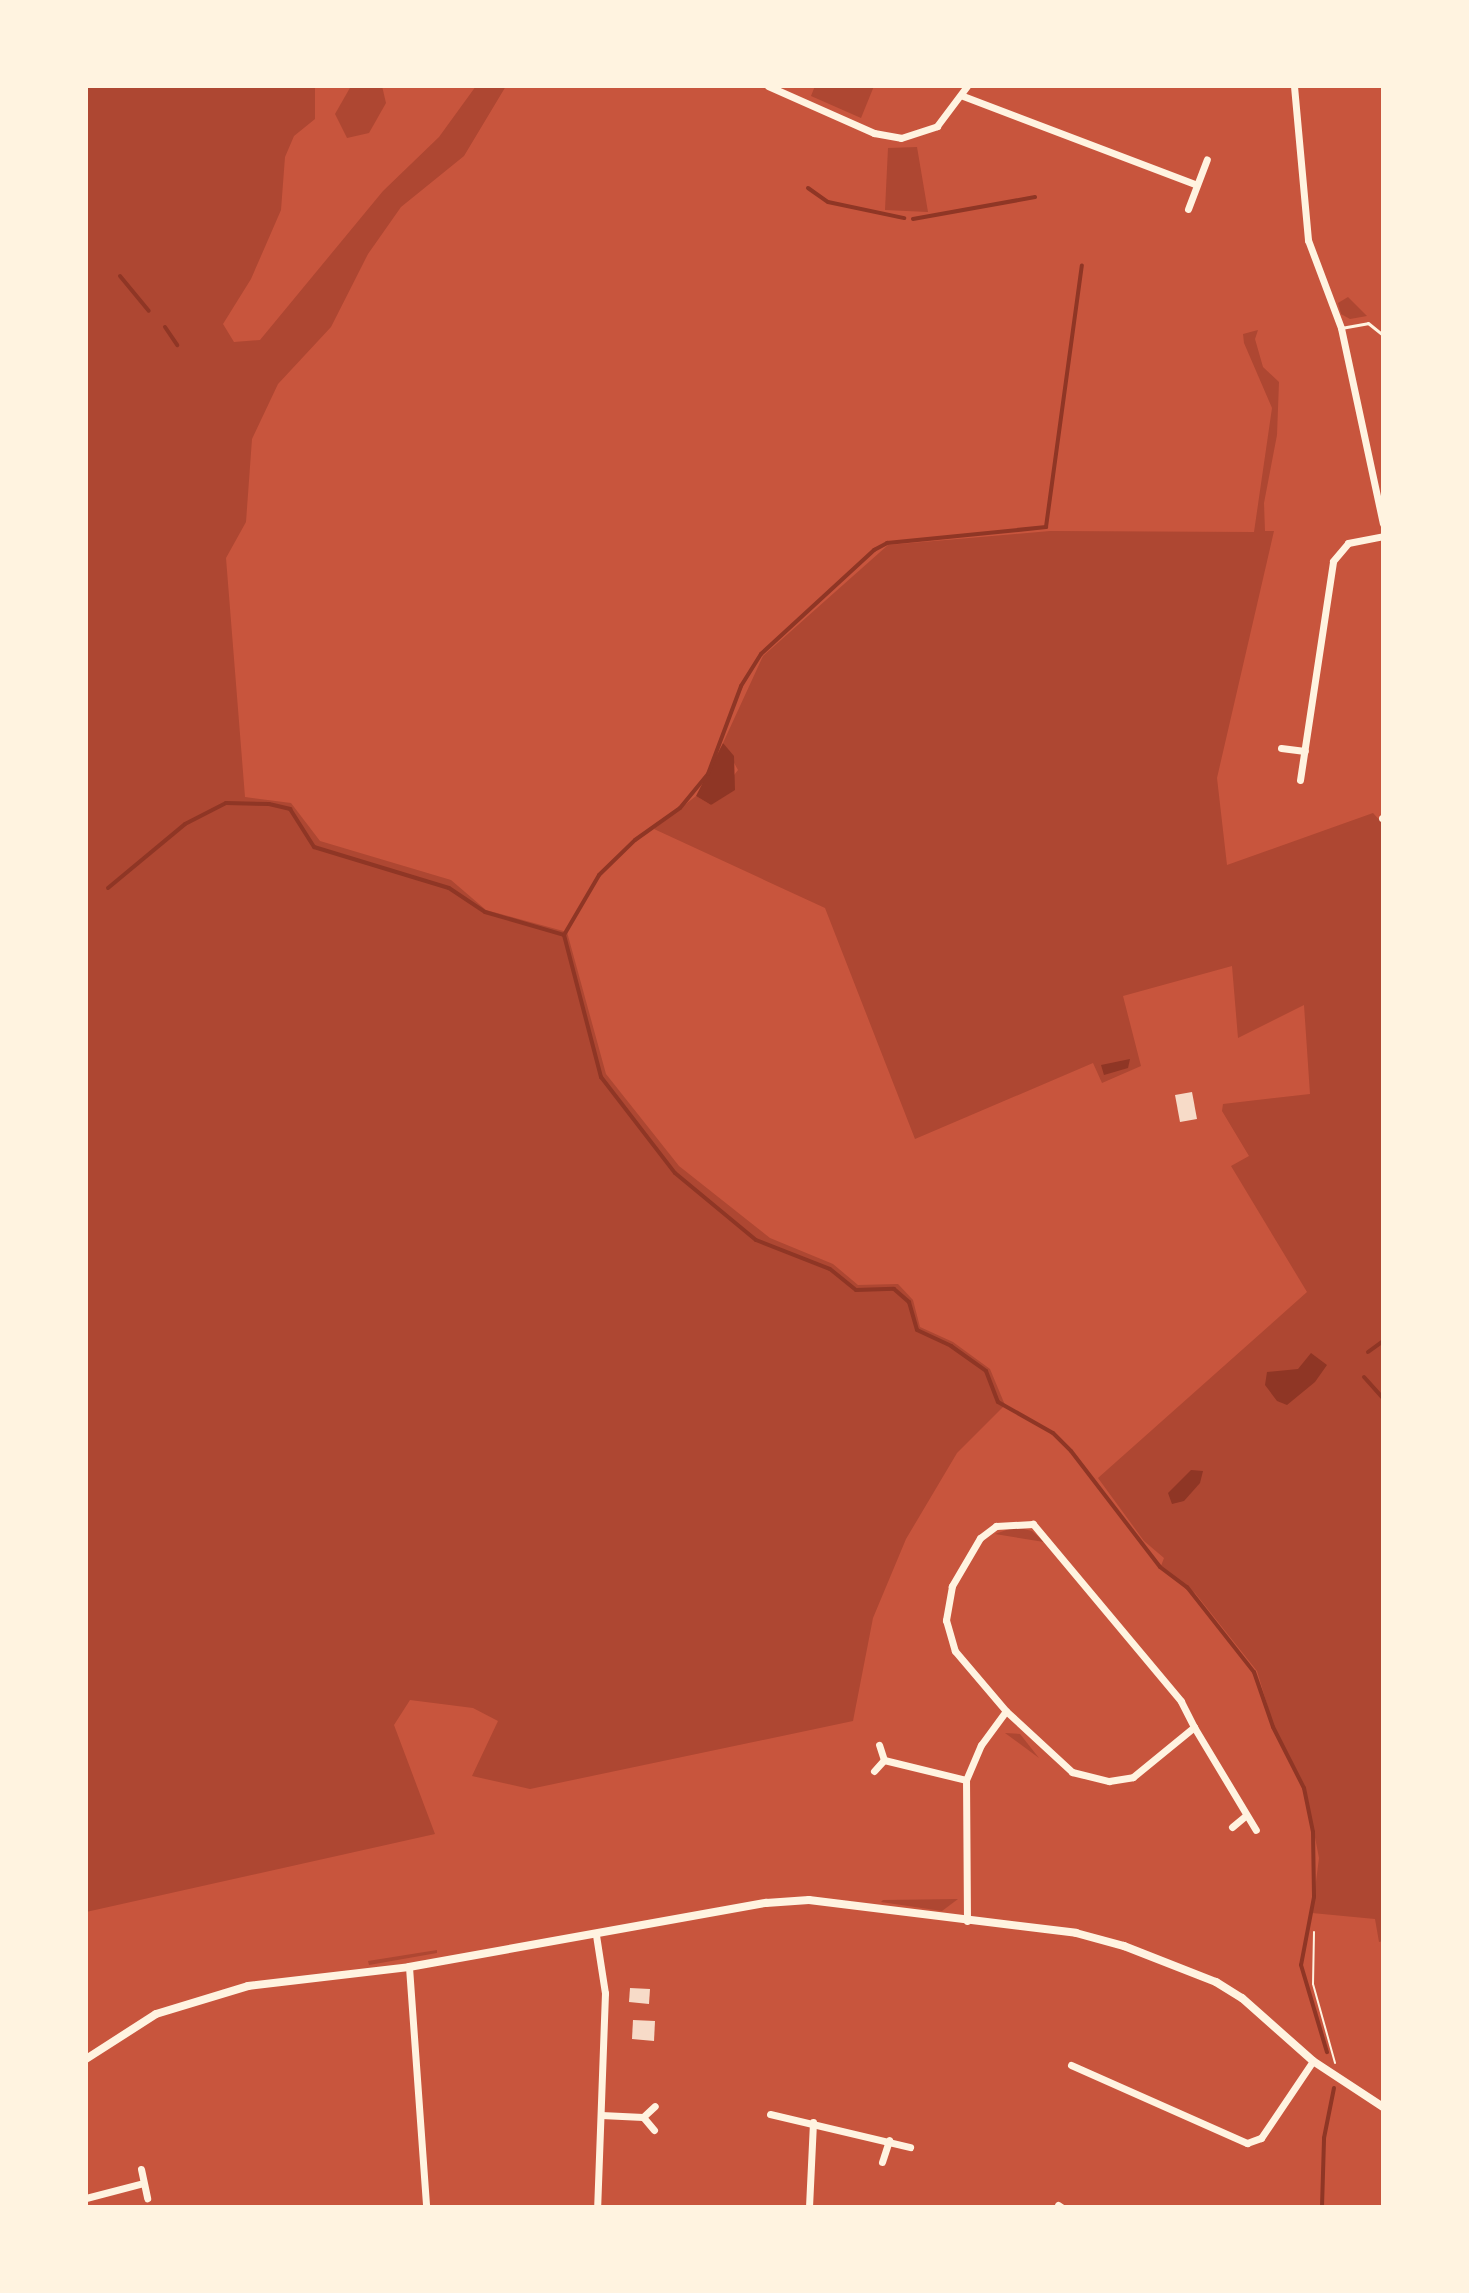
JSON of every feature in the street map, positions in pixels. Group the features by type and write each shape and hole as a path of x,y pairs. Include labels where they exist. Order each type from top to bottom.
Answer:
{"street":[{"path":"768,86 874,133 901,138 937,126 963,96 967,86"},
{"path":"1294,86 1308,240 1341,328 1383,524"},
{"path":"963,96 1197,185"},
{"path":"1188,209 1207,159"},
{"path":"1300,780 1333,561 1348,543 1383,536"},
{"path":"1281,748 1305,751"},
{"path":"1194,1727 1133,1777 1109,1781 1072,1772 1006,1711 955,1651 946,1620 952,1586 980,1538 996,1526 1015,1522 1033,1524 1047,1537 1181,1701 1245,1816 1256,1830"},
{"path":"967,1921 966,1780 981,1745 1006,1711"},
{"path":"879,1745 884,1760"},
{"path":"884,1760 966,1780"},
{"path":"874,1771 884,1760"},
{"path":"1232,1827 1245,1816"},
{"path":"86,2059 181,2004 248,1986 409,1967 781,1901 835,1902 1076,1933 1216,1982 1266,2017 1313,2061 1342,2083 1383,2107"},
{"path":"596,1935 605,1993 597,2207"},
{"path":"409,1967 426,2207"},
{"path":"1071,2065 1247,2143 1261,2138 1313,2061"},
{"path":"601,2115 643,2117 655,2106"},
{"path":"770,2114 910,2147"},
{"path":"643,2117 654,2130"},
{"path":"809,2207 813,2122"},
{"path":"882,2162 889,2140"},
{"path":"141,2169 147,2198"},
{"path":"86,2198 143,2183"}],"lane":[{"path":"1341,328 1368,323 1383,335"}],"path":[{"path":"1314,1932 1313,1984 1342,2083"}],"shaded area":[{"path":"86,86 315,86 315,119 294,136 285,157 281,210 251,279 223,324 234,342 260,340 383,191 439,137 476,86 506,86 464,156 401,207 368,254 331,327 278,384 252,439 246,522 226,558 245,797 291,803 320,841 451,880 486,910 567,932 606,1074 679,1166 770,1238 833,1264 858,1285 898,1284 913,1300 920,1327 953,1342 990,1369 1005,1405 957,1453 906,1539 873,1618 853,1721 530,1789 472,1776 498,1721 473,1708 410,1700 394,1725 435,1834 86,1912"},
{"path":"351,86 382,86 386,103 369,133 347,138 335,114"},
{"path":"815,86 874,86 861,118 811,96"},
{"path":"917,147 928,212 885,210 888,148"},
{"path":"1348,297 1367,316 1350,319 1341,314 1338,303"},
{"path":"1258,330 1255,339 1263,367 1279,382 1277,435 1264,503 1265,531 1274,531 1217,778 1227,865 1373,813 1383,824 1383,1941 1379,1942 1375,1919 1312,1913 1319,1858 1308,1801 1274,1727 1257,1671 1195,1593 1161,1566 1164,1558 1144,1541 1098,1478 1307,1292 1231,1166 1249,1156 1222,1111 1223,1104 1310,1094 1304,1005 1238,1038 1232,966 1123,996 1141,1066 1102,1083 1093,1063 915,1139 825,908 654,829 696,796 711,805 738,770 723,743 763,656 888,545 1050,531 1254,532 1272,408 1244,343 1243,334"},
{"path":"723,743 734,756 735,790 711,805 696,796"},
{"path":"1130,1059 1128,1068 1104,1075 1101,1065"},
{"path":"1311,1353 1327,1365 1315,1382 1287,1405 1277,1401 1265,1385 1267,1372 1298,1369"},
{"path":"1191,1470 1203,1471 1200,1483 1184,1501 1172,1504 1168,1493"},
{"path":"1015,1527 1032,1531 1044,1542 995,1534"},
{"path":"1005,1733 1020,1734 1039,1758"},
{"path":"958,1899 942,1911 881,1902 883,1900"},
{"path":"437,1950 437,1953 369,1965 368,1961"}],"building":[{"path":"1192,1092 1197,1119 1180,1122 1175,1095"},
{"path":"630,1988 650,1989 649,2004 629,2002"},
{"path":"633,2020 655,2021 654,2041 632,2039"}],"waterway":[{"path":"808,188 828,202 904,218"},
{"path":"913,219 1035,197"},
{"path":"564,935 599,875 635,840 680,808 708,774 741,686 761,654 874,550 887,543 1046,527 1082,265"},
{"path":"120,276 149,311"},
{"path":"165,327 177,345"},
{"path":"108,888 185,824 226,803 269,804 290,809 314,847 449,888 485,912 564,935 601,1077 675,1173 756,1240 830,1269 856,1290 894,1289 909,1302 917,1330 951,1346 986,1371 998,1402 1053,1433 1071,1451 1160,1567 1187,1587 1254,1672 1273,1727 1304,1788 1313,1832 1314,1897 1301,1965 1327,2052"},
{"path":"1368,1352 1383,1341"},
{"path":"1364,1377 1383,1398"},
{"path":"1322,2207 1324,2138 1334,2088"}]}
